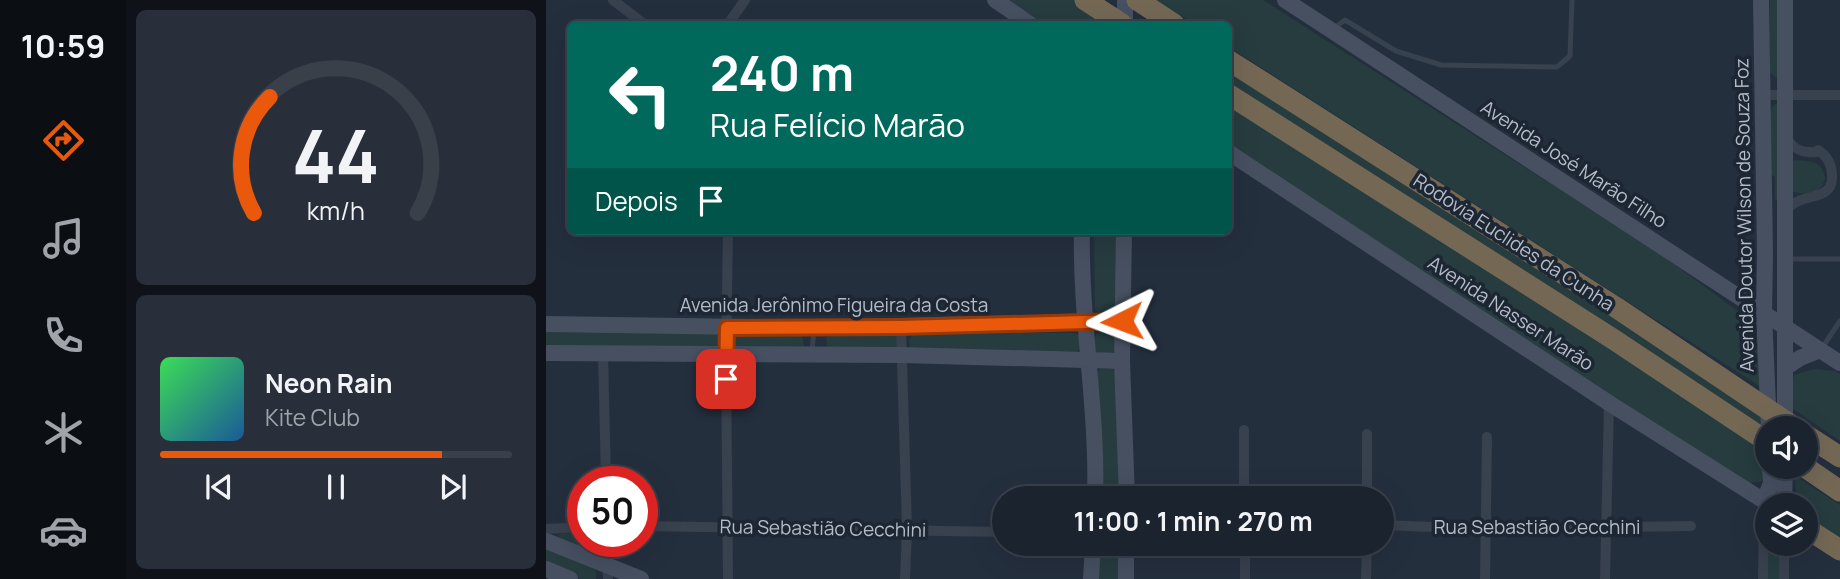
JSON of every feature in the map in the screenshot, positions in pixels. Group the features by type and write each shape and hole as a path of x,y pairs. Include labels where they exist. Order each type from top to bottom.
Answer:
{"highway":[{"path":"1085,0 1119,21"},
{"path":"1137,0 1169,21"},
{"name":"Rodovia Euclides da Cunha","path":"1232,63 1617,308 1778,416"},
{"name":"Rodovia Euclides da Cunha","path":"1232,97 1614,339 1755,433"},
{"path":"1818,443 1840,457"},
{"path":"1818,476 1840,491"},
{"path":"1818,536 1840,550"}],"main road":[{"path":"995,0 1026,21"},
{"path":"1108,0 1108,21"},
{"path":"1124,21 1125,0"},
{"name":"Avenida José Marão Filho","path":"1285,0 1840,363"},
{"name":"Avenida Doutor Wilson de Souza Foz","path":"1761,0 1764,314 1769,416"},
{"name":"Avenida Doutor Wilson de Souza Foz","path":"1785,0 1785,416"},
{"name":"Avenida Nasser Marão","path":"1232,155 1609,403 1755,495"},
{"path":"1763,174 1771,180 1771,202 1785,212"},
{"path":"1082,235 1095,486"},
{"path":"1124,235 1122,360 1127,486"},
{"path":"1765,258 1785,258"},
{"name":"Avenida Jerônimo Figueira da Costa","path":"546,324 814,328 1122,321"},
{"path":"1785,371 1800,358 1820,350"},
{"path":"546,353 901,355 1122,360"},
{"path":"546,541 608,572 641,579"},
{"path":"1091,579 1092,556"},
{"path":"1126,556 1126,579"},
{"path":"546,569 570,579"}],"street":[{"path":"613,0 640,21"},
{"path":"729,21 745,0"},
{"path":"1762,95 1840,95"},
{"path":"1785,135 1796,149 1840,154"},
{"path":"1785,212 1796,200 1819,196 1835,188 1832,170 1823,153"},
{"path":"728,235 728,579"},
{"path":"901,327 907,529 905,579"},
{"path":"603,353 606,466"},
{"path":"1605,579 1609,403"},
{"path":"1244,430 1244,486"},
{"path":"1367,434 1367,486"},
{"path":"1485,579 1487,437"},
{"name":"Rua Sebastião Cecchini","path":"1394,525 1486,529 1691,526"},
{"name":"Rua Sebastião Cecchini","path":"658,526 992,532"},
{"path":"546,529 567,528"},
{"path":"1245,556 1245,579"},
{"path":"1366,579 1367,556"},
{"path":"1763,579 1765,556"},
{"path":"1784,556 1784,579"}],"lane":[{"path":"1332,31 1345,20 1396,51 1441,65 1557,67 1570,56 1572,0"},
{"path":"1785,258 1840,259"},
{"path":"1820,350 1840,321"},
{"path":"812,354 814,328"}],"green space":[{"path":"1009,0 1075,0 1101,17 1101,21 1040,21"},
{"path":"1156,0 1263,0 1663,256 1739,312 1754,333 1759,350 1761,387 1232,49 1232,21 1189,21"},
{"path":"1770,0 1781,0 1778,77 1770,72"},
{"path":"1232,73 1762,407 1762,416 1755,416 1755,426 1232,90"},
{"path":"1232,103 1755,439 1755,479 1763,479 1748,483 1600,389 1232,146"},
{"path":"1778,104 1778,202 1775,199 1775,177 1770,173 1770,110"},
{"path":"1790,160 1813,162 1821,167 1825,178 1820,188 1812,192 1791,192"},
{"path":"1094,235 1118,235 1118,308 1111,314 1098,313 1095,309"},
{"path":"546,329 715,332 722,336 722,345 716,351 546,347"},
{"path":"801,331 804,346 797,351 738,351 731,345 731,337 737,332"},
{"path":"893,331 898,345 893,351 834,351 827,346 826,338 831,333"},
{"path":"1105,331 1113,335 1117,343 1113,351 1105,355 1097,351 1093,343 1097,335"},
{"path":"915,332 1075,333 1081,337 1081,348 1075,353 910,348 909,339"},
{"path":"1100,369 1112,369 1118,375 1122,486 1100,486 1095,375"},
{"path":"1814,369 1840,374 1840,441 1818,426 1818,416 1804,416 1792,408 1791,386 1794,375"},
{"path":"1795,479 1800,479 1840,505 1840,544 1818,529 1818,493 1796,493"},
{"path":"567,533 567,543 560,540 559,535"},
{"path":"546,548 593,568 596,571 596,579 581,579 546,565"},
{"path":"1099,556 1120,556 1120,579 1097,579"},
{"path":"1767,556 1781,556 1780,579 1766,579"}],"route":[{"path":"726,379 727,328 1122,321"}]}
